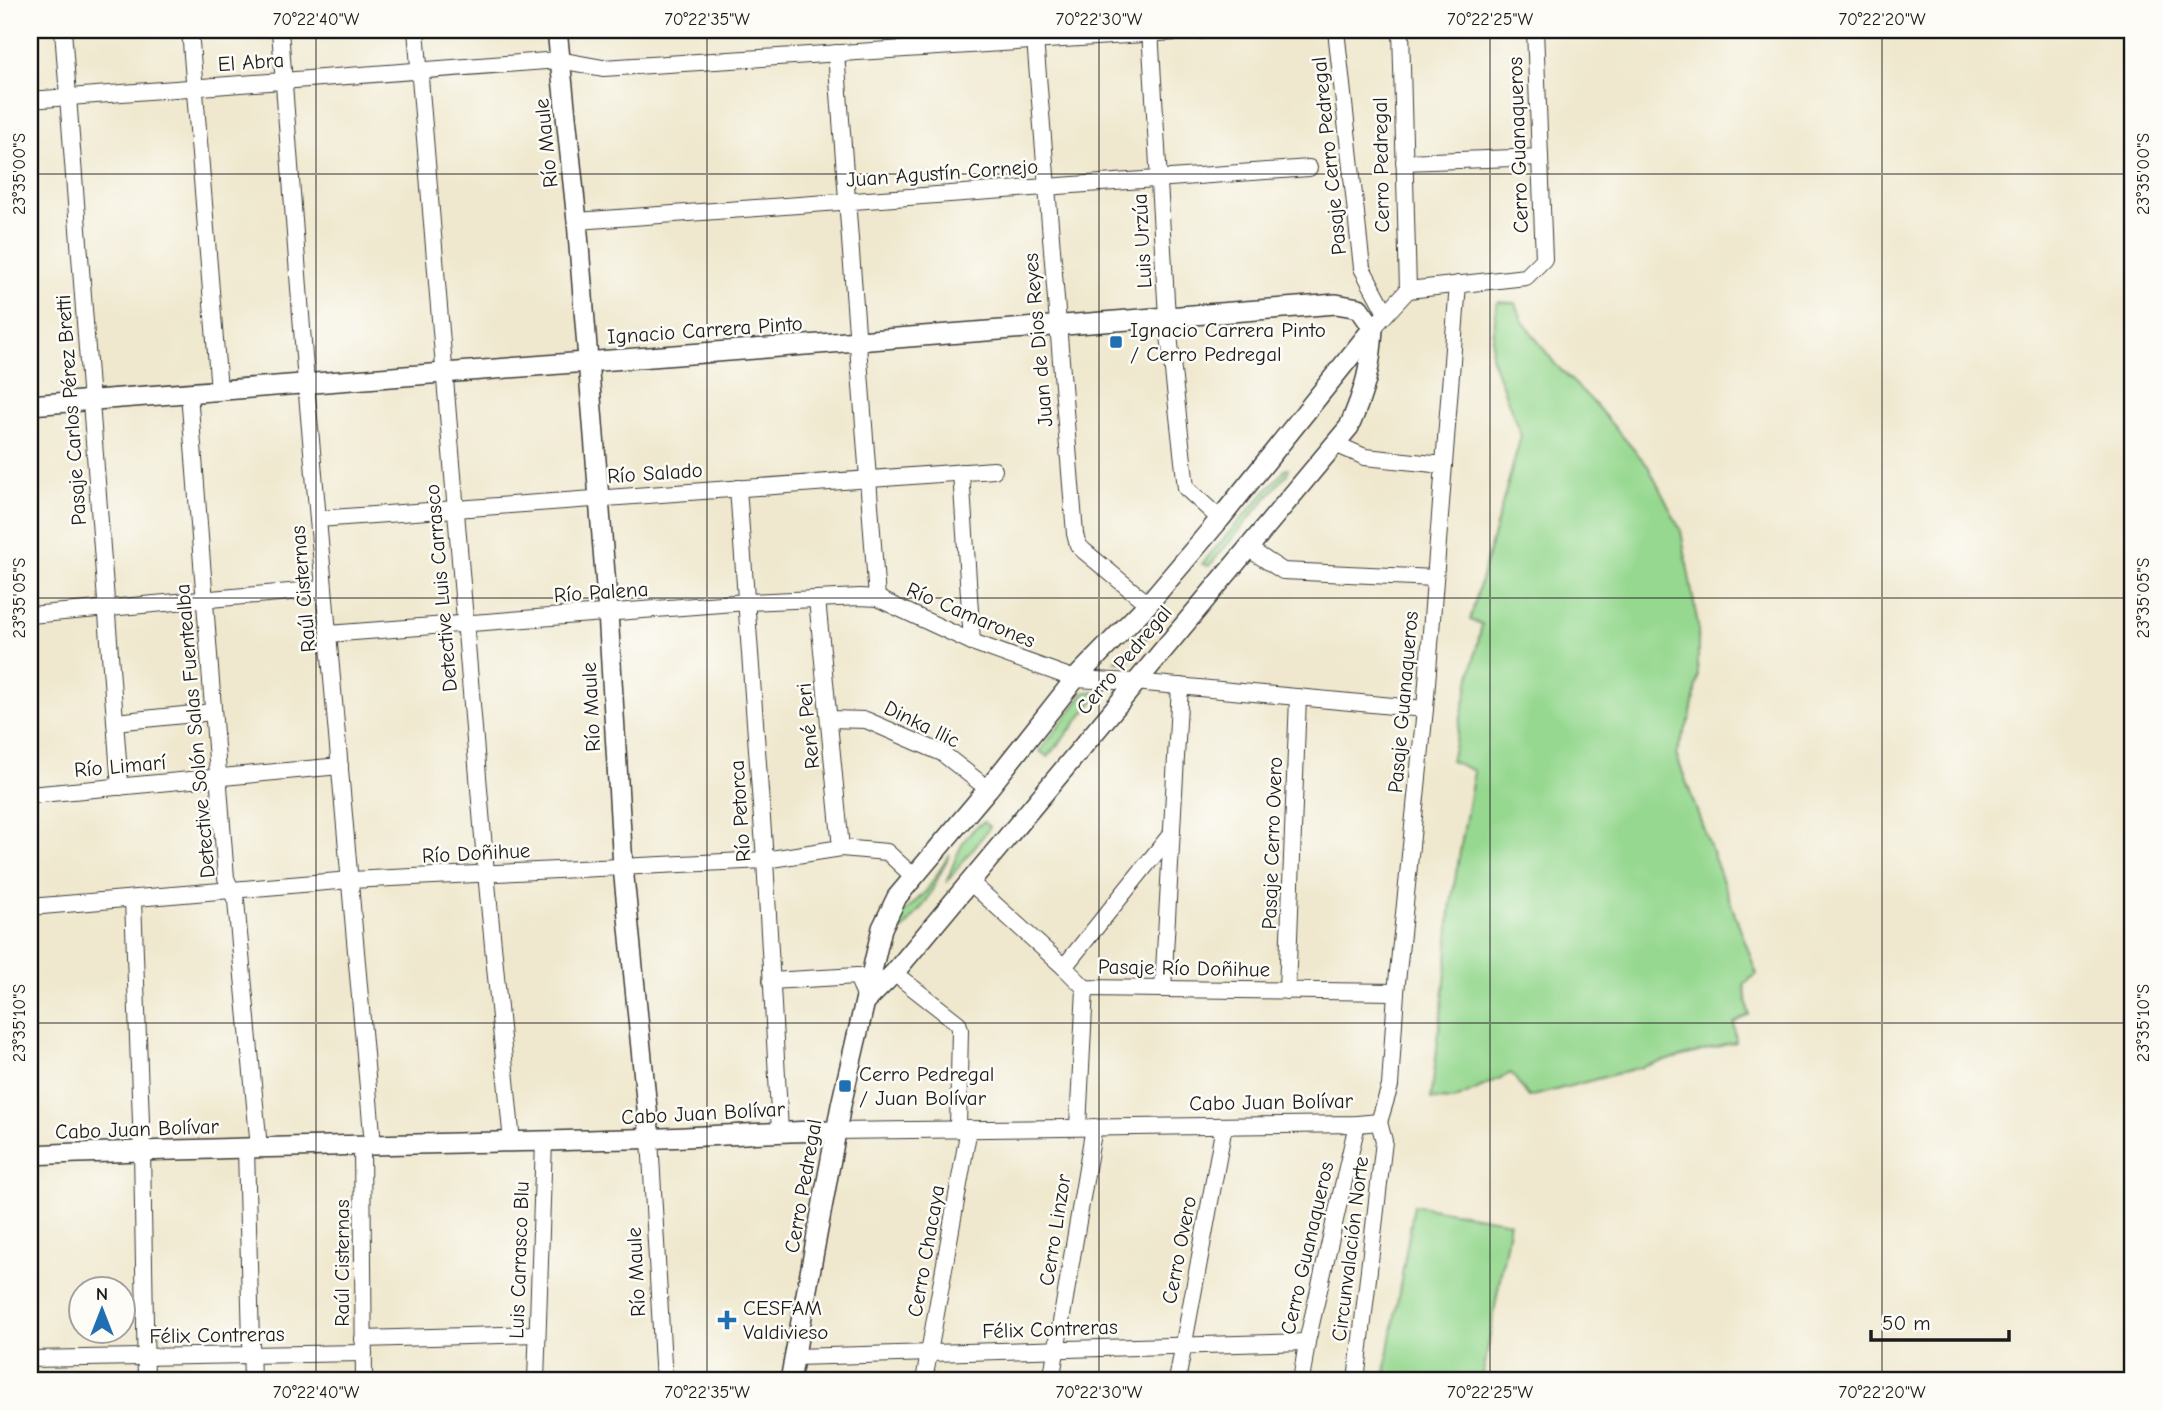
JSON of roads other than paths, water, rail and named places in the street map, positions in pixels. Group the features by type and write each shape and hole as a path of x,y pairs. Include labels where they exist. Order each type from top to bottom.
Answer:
{"street":[{"name":"Pasaje Carlos Pérez Bretti","path":"63,30 120,787"},
{"path":"190,30 219,390"},
{"name":"Raúl Cisternas","path":"280,30 306,383 350,880 368,1145 364,1381"},
{"name":"Detective Luis Carrasco","path":"415,30 486,873 512,1142"},
{"name":"Río Maule","path":"557,30 577,221 586,362 608,612 623,867 650,1139 664,1381"},
{"name":"El Abra","path":"30,100 559,60 603,68 836,52 974,37 1035,39 1085,33 1207,30"},
{"name":"Pasaje Cerro Pedregal","path":"1336,30 1362,268 1386,313"},
{"name":"Cerro Pedregal","path":"790,1381 835,1131 883,928 897,897 988,789 1075,679 1148,604 1373,328 1408,290 1401,30"},
{"name":"Cerro Guanaqueros","path":"1458,284 1526,277 1544,259 1535,30"},
{"name":"Luis Urzúa","path":"1150,31 1167,317 1186,488 1220,519"},
{"name":"Juan de Dios Reyes","path":"1035,39 1075,534 1078,545 1148,604"},
{"name":"Río Camarones","path":"836,52 877,598 972,642 1075,679 1135,682 1425,709"},
{"path":"1404,162 1540,157"},
{"name":"Juan Agustín Cornejo","path":"577,221 1309,168"},
{"path":"1408,290 1458,284"},
{"name":"Pasaje Guanaqueros","path":"1379,1122 1390,1086 1396,992 1425,709 1458,284"},
{"name":"Ignacio Carrera Pinto","path":"30,405 1336,304 1359,308 1373,328"},
{"name":"Cerro Pedregal","path":"867,1001 894,973 1135,682 1250,549 1349,426 1365,391 1372,361 1373,328"},
{"name":"Detective Solón Salas Fuentealba","path":"189,393 226,878 236,901 253,1148 252,1381"},
{"path":"1335,444 1365,457 1444,465"},
{"name":"Río Salado","path":"318,519 994,470"},
{"path":"961,472 972,642"},
{"name":"Río Petorca","path":"738,488 765,860 780,1131"},
{"path":"1250,549 1283,572 1435,578"},
{"path":"30,615 324,589"},
{"name":"Río Palena","path":"328,634 747,602 877,598"},
{"name":"René Peri","path":"817,599 841,848"},
{"path":"1163,989 1180,686"},
{"name":"Pasaje Cerro Overo","path":"1287,991 1298,697"},
{"path":"115,722 213,712"},
{"name":"Dinka llic","path":"829,719 866,720 942,753 988,789"},
{"name":"Río Limarí","path":"30,795 340,766"},
{"path":"1064,967 1172,833"},
{"name":"Río Doñihue","path":"30,907 350,880 765,860 841,848 887,852 914,877"},
{"name":"Pasaje Río Doñihue","path":"970,882 1084,988 1396,992"},
{"path":"133,899 142,1150 146,1381"},
{"name":"Cerro Chacaya","path":"894,973 958,1023 960,1029 963,1128 924,1381"},
{"path":"771,981 857,976 867,1001"},
{"name":"Cerro Linzor","path":"1051,1381 1086,1126 1084,988"},
{"name":"Cabo Juan Bolívar","path":"30,1155 142,1150 650,1139 780,1131 1379,1122"},
{"name":"Circunvalación Norte","path":"1356,1381 1384,1141 1379,1122"},
{"name":"Cerro Guanaqueros","path":"1301,1381 1307,1342 1357,1124"},
{"name":"Cerro Overo","path":"1177,1381 1224,1126"},
{"name":"Luis Carrasco Blu","path":"536,1381 544,1141"},
{"name":"Félix Contreras","path":"30,1359 251,1355 537,1334"},
{"name":"Félix Contreras","path":"794,1357 1307,1342"}],"place":[{"name":"Ignacio Carrera Pinto / Cerro Pedregal","path":"1116,342"},
{"name":"Cerro Pedregal / Juan Bolívar","path":"845,1086"},
{"name":"CESFAM Valdivieso","path":"727,1320"}]}
